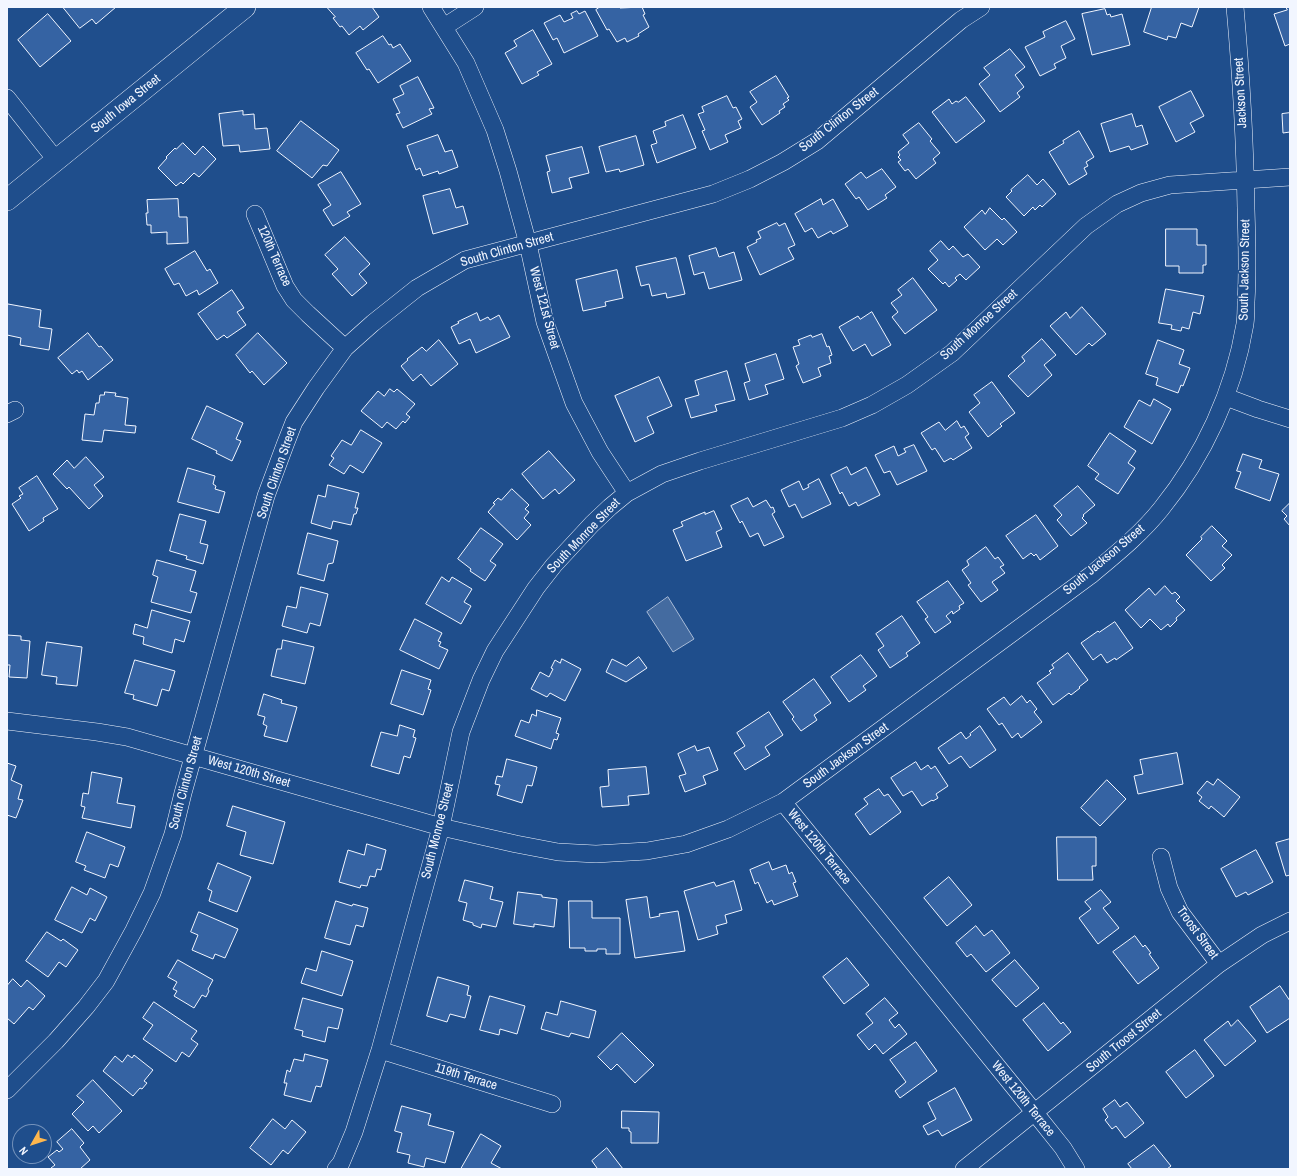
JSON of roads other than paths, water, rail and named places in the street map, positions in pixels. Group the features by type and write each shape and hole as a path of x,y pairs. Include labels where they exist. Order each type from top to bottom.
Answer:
{"street":[{"name":"South Iowa Street","path":"7,200 245,7"},
{"name":"West 121st Street","path":"431,7 466,63 495,130 508,170 528,244 545,322 574,403 600,452 627,493"},
{"path":"444,27 474,7"},
{"name":"South Clinton Street","path":"7,1090 56,1041 86,1007 106,980 134,930 152,893 173,834 193,756 266,496 294,422 345,348 379,318 417,288 465,260 713,194 750,179 783,162 817,141 961,20 981,7"},
{"name":"Jackson Street","path":"1235,7 1240,62 1240,180"},
{"path":"7,98 56,160"},
{"name":"South Monroe Street","path":"336,1169 341,1163 354,1132 380,1050 441,826 461,732 481,680 495,651 532,594 554,565 592,524 627,493 662,474 842,418 872,406 907,385 952,353 1086,226 1117,204 1141,193 1170,186 1290,177"},
{"name":"South Jackson Street","path":"783,802 1091,575 1117,554 1140,532 1161,509 1182,481 1206,440 1226,397 1238,357 1245,323 1247,285 1240,180"},
{"name":"120th Terrace","path":"255,214 285,286 294,300 345,348"},
{"path":"1226,397 1290,419"},
{"name":"West 120th Street","path":"7,721 127,737 441,826"},
{"name":"West 120th Terrace","path":"441,826 516,844 558,852 596,854 647,851 686,844 728,829 783,802 1035,1112 1063,1148 1076,1169"},
{"name":"Troost Street","path":"1162,857 1169,888 1180,912 1219,964"},
{"name":"South Troost Street","path":"964,1169 1219,964 1262,935 1290,921"},
{"name":"119th Terrace","path":"380,1050 552,1104"}],"water":[{"path":"668,597 694,639 673,652 647,612"}]}
